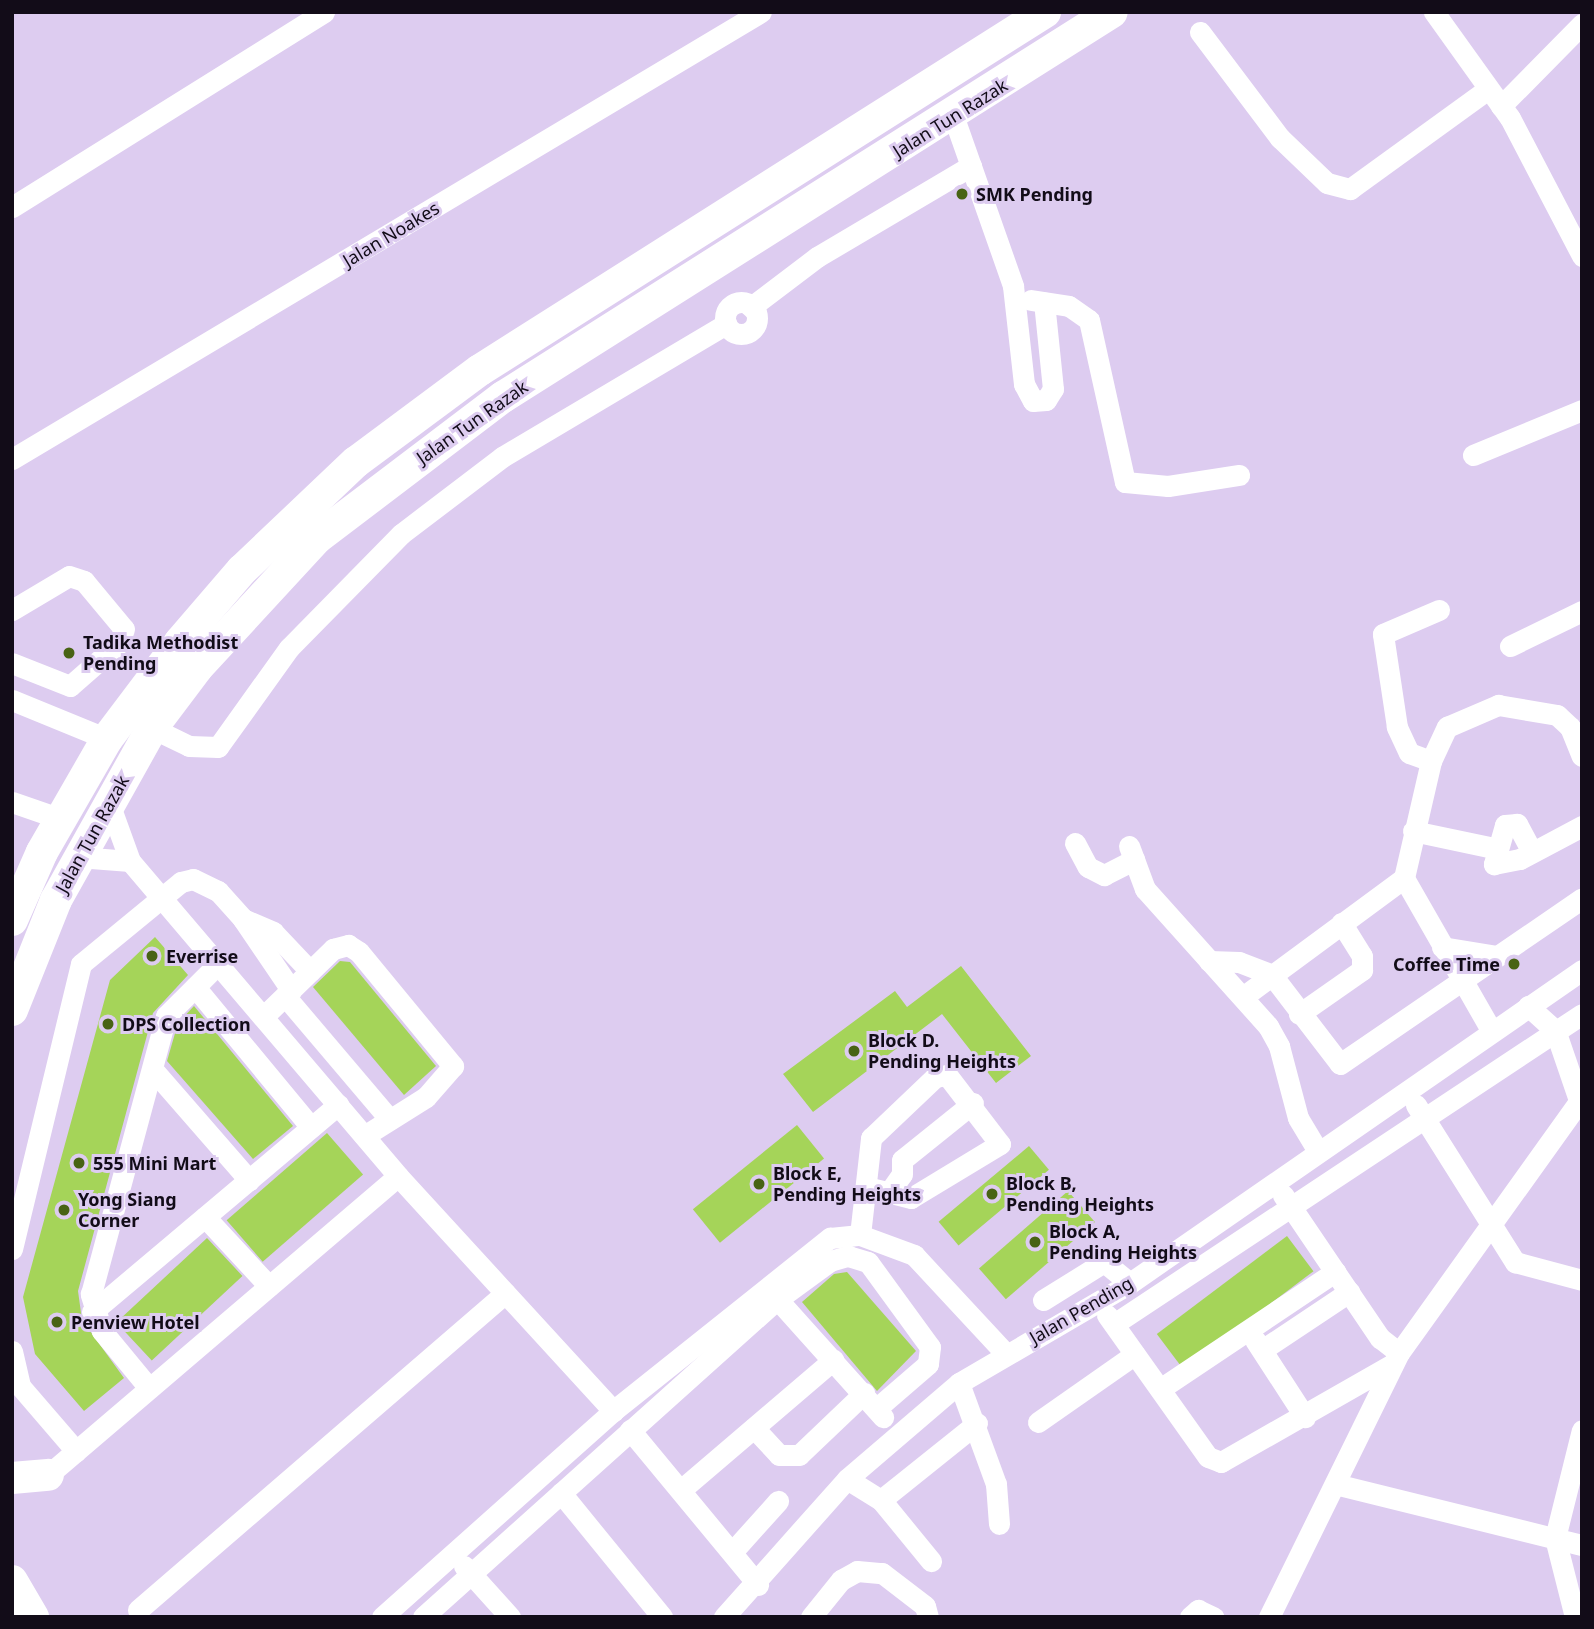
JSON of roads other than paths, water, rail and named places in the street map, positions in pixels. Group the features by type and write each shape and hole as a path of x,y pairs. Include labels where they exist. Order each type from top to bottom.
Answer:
{"highway":[{"name":"Jalan Tun Razak","path":"12,920 61,819 107,739 242,570 356,462 480,370 1045,12"},
{"name":"Jalan Tun Razak","path":"12,1010 78,857 152,728 266,590 375,491 503,397 954,118 1112,12"},
{"path":"12,1478 48,1475"},
{"path":"12,1581 33,1617"}],"street":[{"path":"12,207 324,12"},
{"name":"Jalan Noakes","path":"15,452 761,12"},
{"path":"1434,12 1495,98 1554,193 1582,256"},
{"path":"1200,32 1280,138 1327,183 1350,189 1495,98 1574,23"},
{"path":"954,118 1015,297 1024,384 1033,401 1046,400 1053,389 1044,302"},
{"path":"152,728 189,746 218,747 289,648 401,534 502,457 726,324 748,332 757,321 751,307 817,257 971,166"},
{"path":"1015,297 1081,311 1090,320 1125,482 1168,486 1239,474"},
{"path":"1473,455 1582,410"},
{"path":"12,610 68,576 84,581 124,629 119,643 70,686 12,663"},
{"path":"1431,761 1409,753 1397,727 1383,634 1439,610"},
{"path":"1510,646 1582,611"},
{"path":"14,704 107,739"},
{"path":"1491,1030 1404,878 1431,761 1447,727 1498,705 1557,715 1581,752"},
{"path":"12,802 61,819"},
{"path":"109,803 130,861 398,1176 613,1412"},
{"path":"1532,852 1517,824 1505,825 1494,848 1494,864 1503,866 1532,852 1582,826"},
{"path":"1413,831 1494,848"},
{"path":"1075,843 1088,867 1104,875 1131,853 1145,889 1244,996 1279,1046 1298,1118 1318,1151"},
{"path":"78,857 130,861"},
{"path":"1244,996 1270,974 1404,878"},
{"path":"12,1250 81,964 163,900 181,882 208,883 243,919 288,993 390,1120"},
{"path":"1209,961 1239,962 1270,974 1340,1064 1582,898"},
{"path":"243,919 273,932 310,971"},
{"path":"1299,1014 1362,970 1362,956 1341,923"},
{"path":"263,1017 333,949 348,945 359,951 453,1066 426,1097 364,1136"},
{"path":"1442,947 1497,956"},
{"path":"149,1388 92,1312 101,1250 154,1071 166,1016 218,964"},
{"path":"1557,986 1582,970"},
{"name":"Jalan Pending","path":"724,1617 758,1585 847,1479 892,1434 959,1383 1005,1353 1130,1283 1405,1089 1557,986 1582,981"},
{"path":"195,987 311,1127"},
{"path":"1269,1617 1396,1359 1488,1220 1580,1098 1555,1030 1528,1006"},
{"path":"1114,1324 1422,1115 1582,1014"},
{"path":"154,1071 249,1180"},
{"path":"947,1075 973,1103 1000,1144 941,1185 911,1198 878,1191 865,1152 878,1125 935,1077 947,1075"},
{"path":"1405,1089 1515,1262 1582,1280"},
{"path":"860,1235 878,1191 902,1174 902,1160 973,1103"},
{"path":"92,1312 338,1105"},
{"path":"48,1475 398,1176"},
{"path":"1275,1183 1396,1359"},
{"path":"205,1217 269,1286"},
{"path":"423,1617 473,1575 630,1430 772,1292 810,1248 830,1238 860,1235 914,1255 1005,1353"},
{"path":"382,1617 455,1556 613,1412 772,1292 830,1261 848,1256 868,1262 930,1347 928,1364 871,1401 799,1455 779,1455 754,1428"},
{"path":"1043,1300 1104,1262 1130,1283"},
{"path":"1160,1389 1335,1272"},
{"path":"772,1292 871,1401 892,1434"},
{"path":"1262,1350 1349,1292"},
{"path":"138,1610 505,1293"},
{"path":"1098,1303 1208,1457 1221,1462 1305,1418 1396,1359"},
{"path":"1248,1330 1305,1418"},
{"path":"12,1351 20,1387 76,1451"},
{"path":"1038,1422 1135,1354"},
{"path":"682,1489 833,1360"},
{"path":"959,1383 977,1423 996,1484 999,1524"},
{"path":"881,1500 977,1423"},
{"path":"630,1430 734,1550 758,1585"},
{"path":"1574,1617 1555,1538 1582,1430"},
{"path":"847,1479 881,1500 931,1561"},
{"path":"1335,1485 1582,1545"},
{"path":"561,1493 662,1617"},
{"path":"734,1550 778,1501"},
{"path":"455,1556 510,1617"},
{"path":"811,1617 841,1580 857,1571 882,1573 925,1606 928,1617"},
{"path":"1190,1617 1198,1610 1213,1617"}],"place":[{"name":"SMK Pending","path":"962,194"},
{"name":"Tadika Methodist Pending","path":"69,653"},
{"name":"Everrise","path":"152,956"},
{"name":"Coffee Time","path":"1514,964"},
{"name":"DPS Collection","path":"108,1024"},
{"name":"Block D. Pending Heights","path":"854,1051"},
{"name":"555 Mini Mart","path":"79,1163"},
{"name":"Block E, Pending Heights","path":"759,1184"},
{"name":"Block B, Pending Heights","path":"992,1194"},
{"name":"Yong Siang Corner","path":"64,1210"},
{"name":"Block A, Pending Heights","path":"1035,1242"},
{"name":"Penview Hotel","path":"57,1322"}]}
